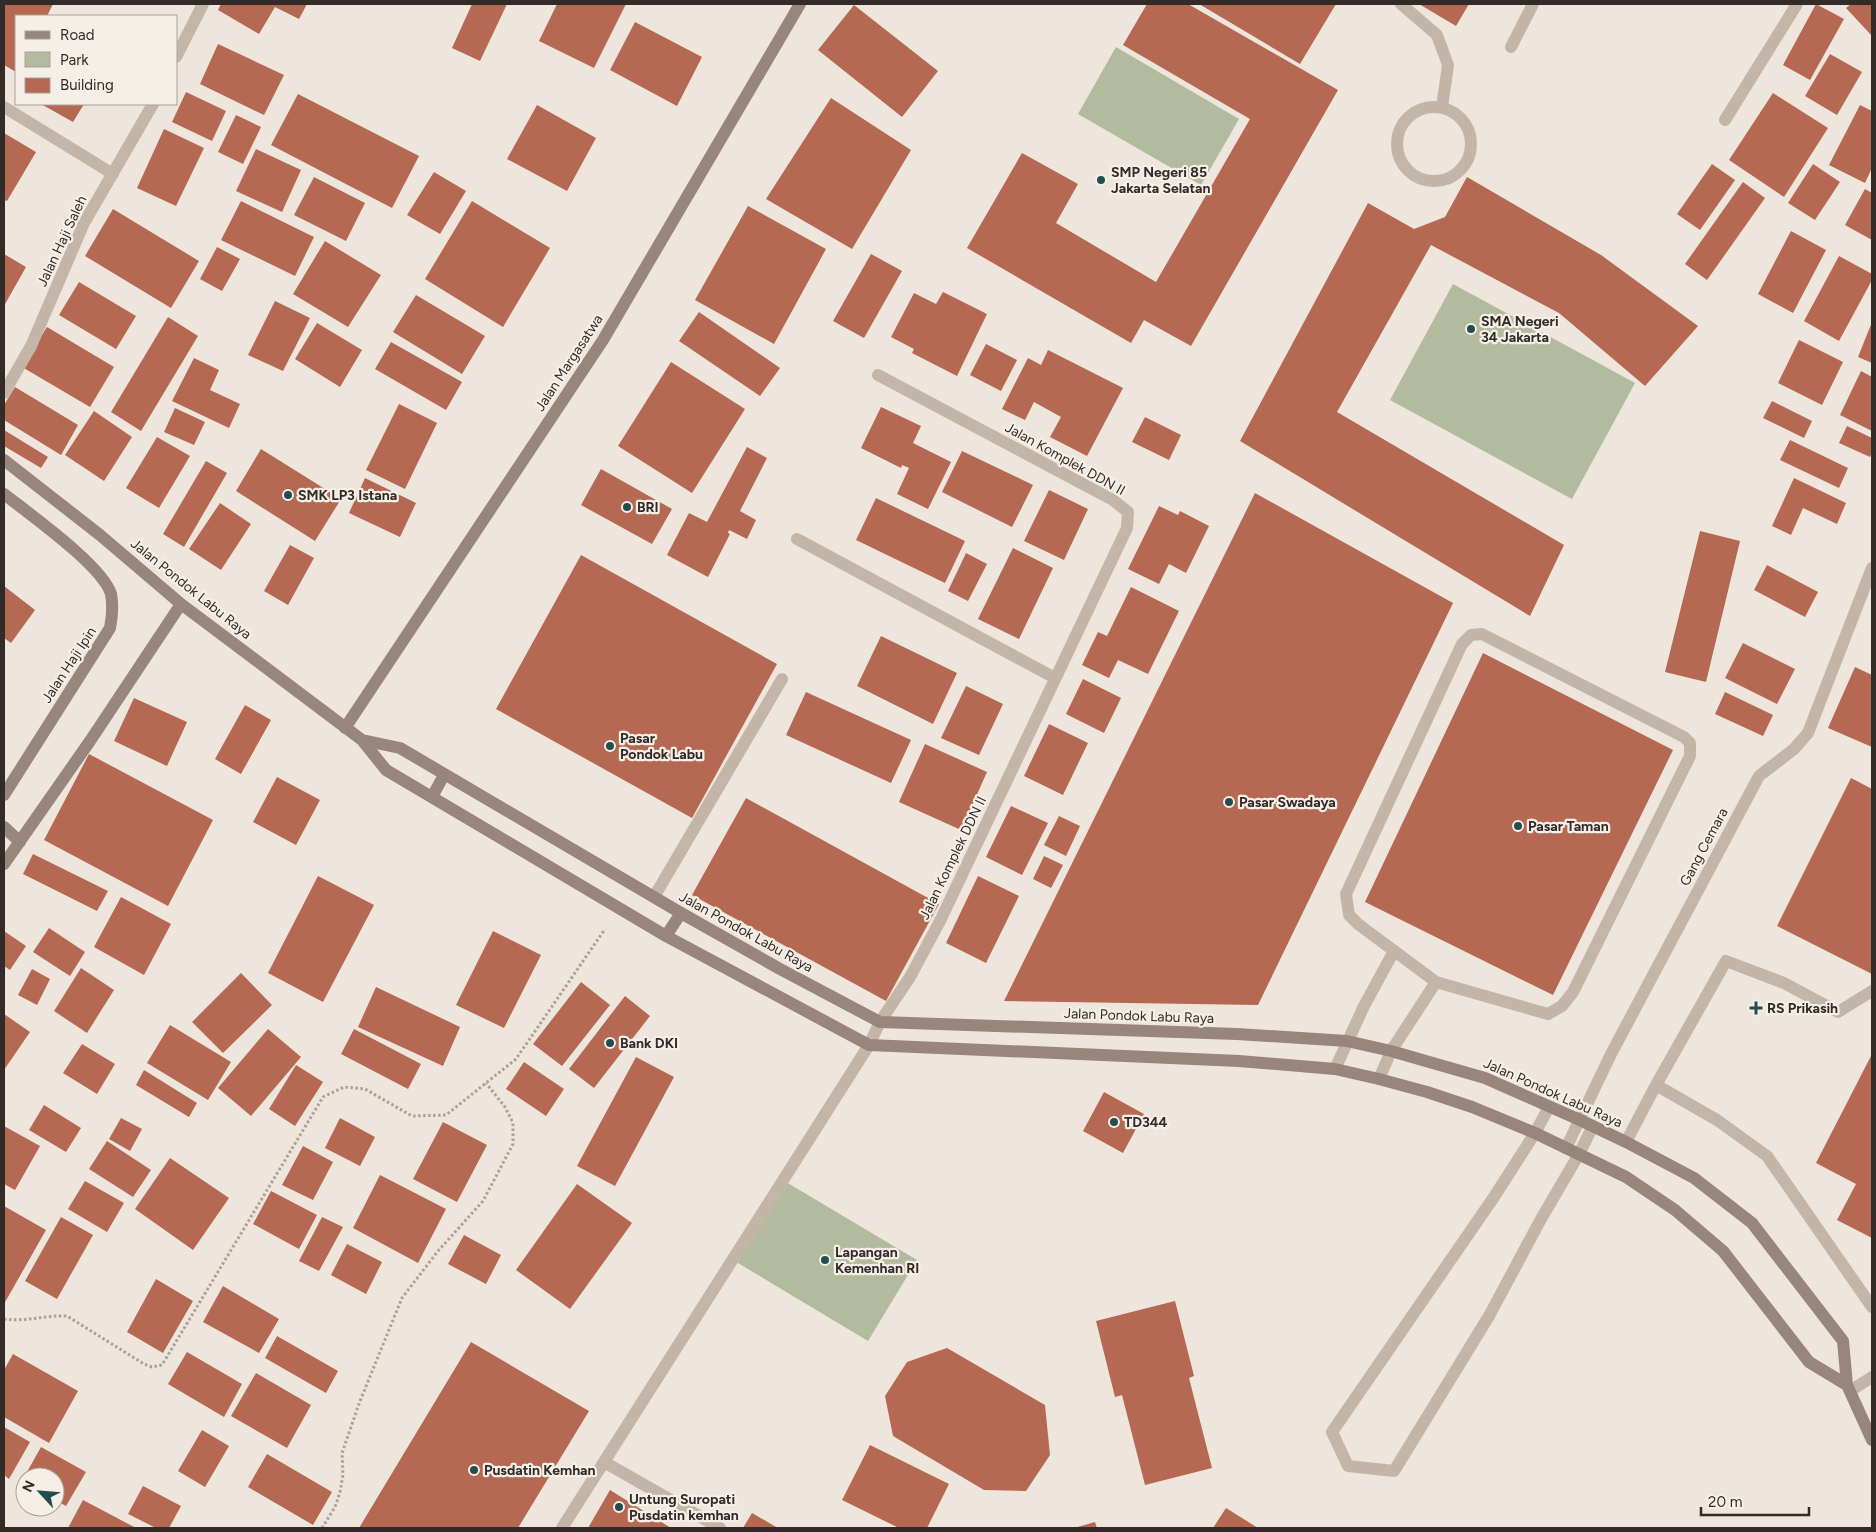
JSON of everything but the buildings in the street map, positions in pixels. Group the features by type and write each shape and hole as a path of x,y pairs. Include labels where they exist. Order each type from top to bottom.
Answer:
{"main road":[{"name":"Jalan Margasatwa","path":"345,728 603,340 795,5"},
{"name":"Jalan Pondok Labu Raya","path":"4,460 100,535 181,604 362,740 386,770 666,936 868,1045 1239,1061 1335,1070 1378,1079 1472,1107 1566,1148 1626,1177 1676,1210 1723,1251 1809,1362 1850,1391"},
{"name":"Jalan Haji Ipin","path":"4,494 79,554 96,572 110,592 112,616 110,628 4,795"},
{"path":"4,864 90,741 181,604"},
{"name":"Jalan Pondok Labu Raya","path":"362,740 400,748 681,913 780,969 880,1022 1237,1034 1347,1041 1391,1051 1485,1078 1593,1126 1694,1178 1752,1223 1843,1341 1850,1391 1872,1440"},
{"path":"432,797 444,775"},
{"path":"4,827 20,842"},
{"path":"666,936 681,913"}],"street":[{"path":"178,53 203,4"},
{"path":"1401,4 1437,35 1448,65 1442,107"},
{"path":"1510,47 1533,4"},
{"path":"1724,120 1797,4"},
{"name":"Jalan Haji Saleh","path":"4,393 30,346 84,223 152,105"},
{"path":"1430,106 1442,107 1454,112 1463,120 1470,136 1470,155 1456,175 1444,180 1420,179 1409,172 1402,163 1397,151 1397,138 1401,127 1408,117 1418,110 1430,106"},
{"path":"4,108 113,174"},
{"name":"Jalan Komplek DDN II","path":"562,1528 910,977 940,921 1127,528 1128,512 1113,500 878,375"},
{"path":"797,539 1054,678"},
{"name":"Gang Cemara","path":"1566,1148 1611,1054 1759,776 1794,749 1808,733 1872,568"},
{"path":"1482,634 1684,737 1690,743 1690,756 1573,992 1562,1006 1548,1014 1436,982 1358,924 1349,914 1346,894 1462,644 1471,636 1482,634"},
{"path":"654,897 782,679"},
{"path":"1335,1070 1347,1041 1394,951"},
{"path":"1626,1142 1726,961 1784,983 1838,1012 1872,991"},
{"path":"1378,1079 1391,1051 1436,982"},
{"path":"1656,1085 1717,1120 1767,1156 1872,1307"},
{"path":"1549,1107 1535,1134 1494,1197 1332,1432 1348,1466 1394,1471 1489,1316 1593,1126"},
{"path":"1850,1391 1872,1377"},
{"path":"1850,1391 1872,1385"},
{"path":"604,1462 720,1528"}],"path":[{"path":"4,1319 16,1321 41,1319 52,1315 67,1316 144,1364 152,1367 162,1365 323,1097 344,1087 365,1089 412,1116 446,1114 516,1059 620,907"},
{"path":"322,1528 335,1507 340,1492 343,1475 342,1453 360,1401 402,1298 438,1251 483,1201 513,1144 513,1123 486,1083"}],"green space":[{"path":"1116,47 1239,119 1201,185 1078,114"},
{"path":"1453,284 1635,383 1572,499 1390,400"},
{"name":"Lapangan Kemenhan RI","path":"781,1179 917,1260 868,1341 733,1260"}],"place":[{"name":"SMP Negeri 85 Jakarta Selatan","path":"1101,180"},
{"name":"SMA Negeri 34 Jakarta","path":"1471,329"},
{"name":"SMK LP3 Istana","path":"288,495"},
{"name":"BRI","path":"627,507"},
{"name":"Pasar Pondok Labu","path":"610,746"},
{"name":"Pasar Swadaya","path":"1229,802"},
{"name":"Pasar Taman","path":"1518,826"},
{"name":"RS Prikasih","path":"1756,1008"},
{"name":"Bank DKI","path":"610,1043"},
{"name":"TD344","path":"1114,1122"},
{"name":"Lapangan Kemenhan RI","path":"825,1260"},
{"name":"Pusdatin Kemhan","path":"474,1470"},
{"name":"Untung Suropati Pusdatin kemhan","path":"619,1507"}]}
